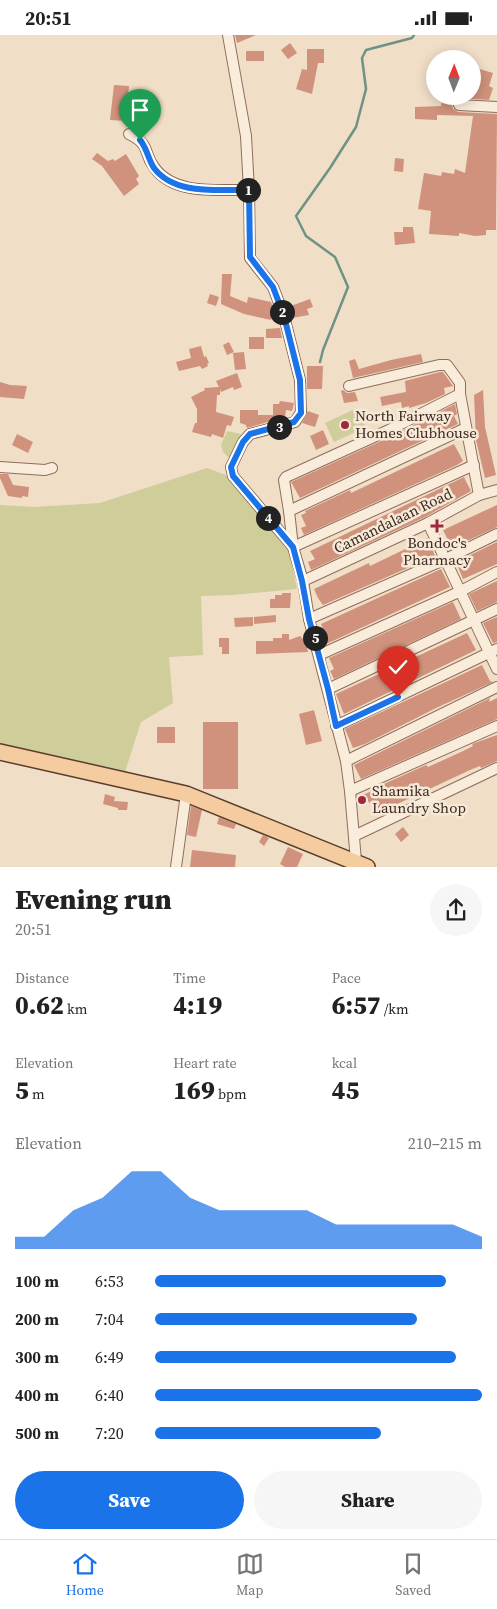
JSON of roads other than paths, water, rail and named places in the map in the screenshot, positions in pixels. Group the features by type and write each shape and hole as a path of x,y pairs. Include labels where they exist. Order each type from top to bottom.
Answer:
{"main road":[{"path":"0,752 186,794 361,864"}],"street":[{"path":"228,35 246,137 250,257 273,287 284,316 300,380 301,413 294,422 250,434 243,442 231,467 233,476 293,547"},
{"path":"459,105 497,107"},
{"path":"130,134 140,140 145,146 154,167 161,175 178,185 189,189 249,190"},
{"path":"349,386 439,365 447,365 460,383 460,393 479,495"},
{"path":"361,864 354,836 346,761 309,619 293,547 284,485 286,477 389,430 460,393"},
{"path":"289,511 466,428"},
{"path":"293,547 474,465"},
{"path":"0,467 45,470 52,468"},
{"name":"Camandalaan Road","path":"302,581 428,523 479,495 497,490"},
{"path":"428,523 474,620 493,651 497,669"},
{"path":"309,619 497,535"},
{"path":"319,655 497,573"},
{"path":"328,689 497,609"},
{"path":"336,726 493,651"},
{"path":"346,761 497,687"},
{"path":"350,791 497,726"},
{"path":"354,836 497,768"},
{"path":"176,867 186,794"}],"waterway":[{"path":"320,362 348,287 335,257 306,236 296,216 356,127 366,89 362,58 366,50 412,38 414,35"}],"place":[{"name":"North Fairway Homes Clubhouse","path":"345,425"},
{"name":"Bondoc's Pharmacy","path":"437,526"},
{"name":"Shamika Laundry Shop","path":"362,800"}]}
